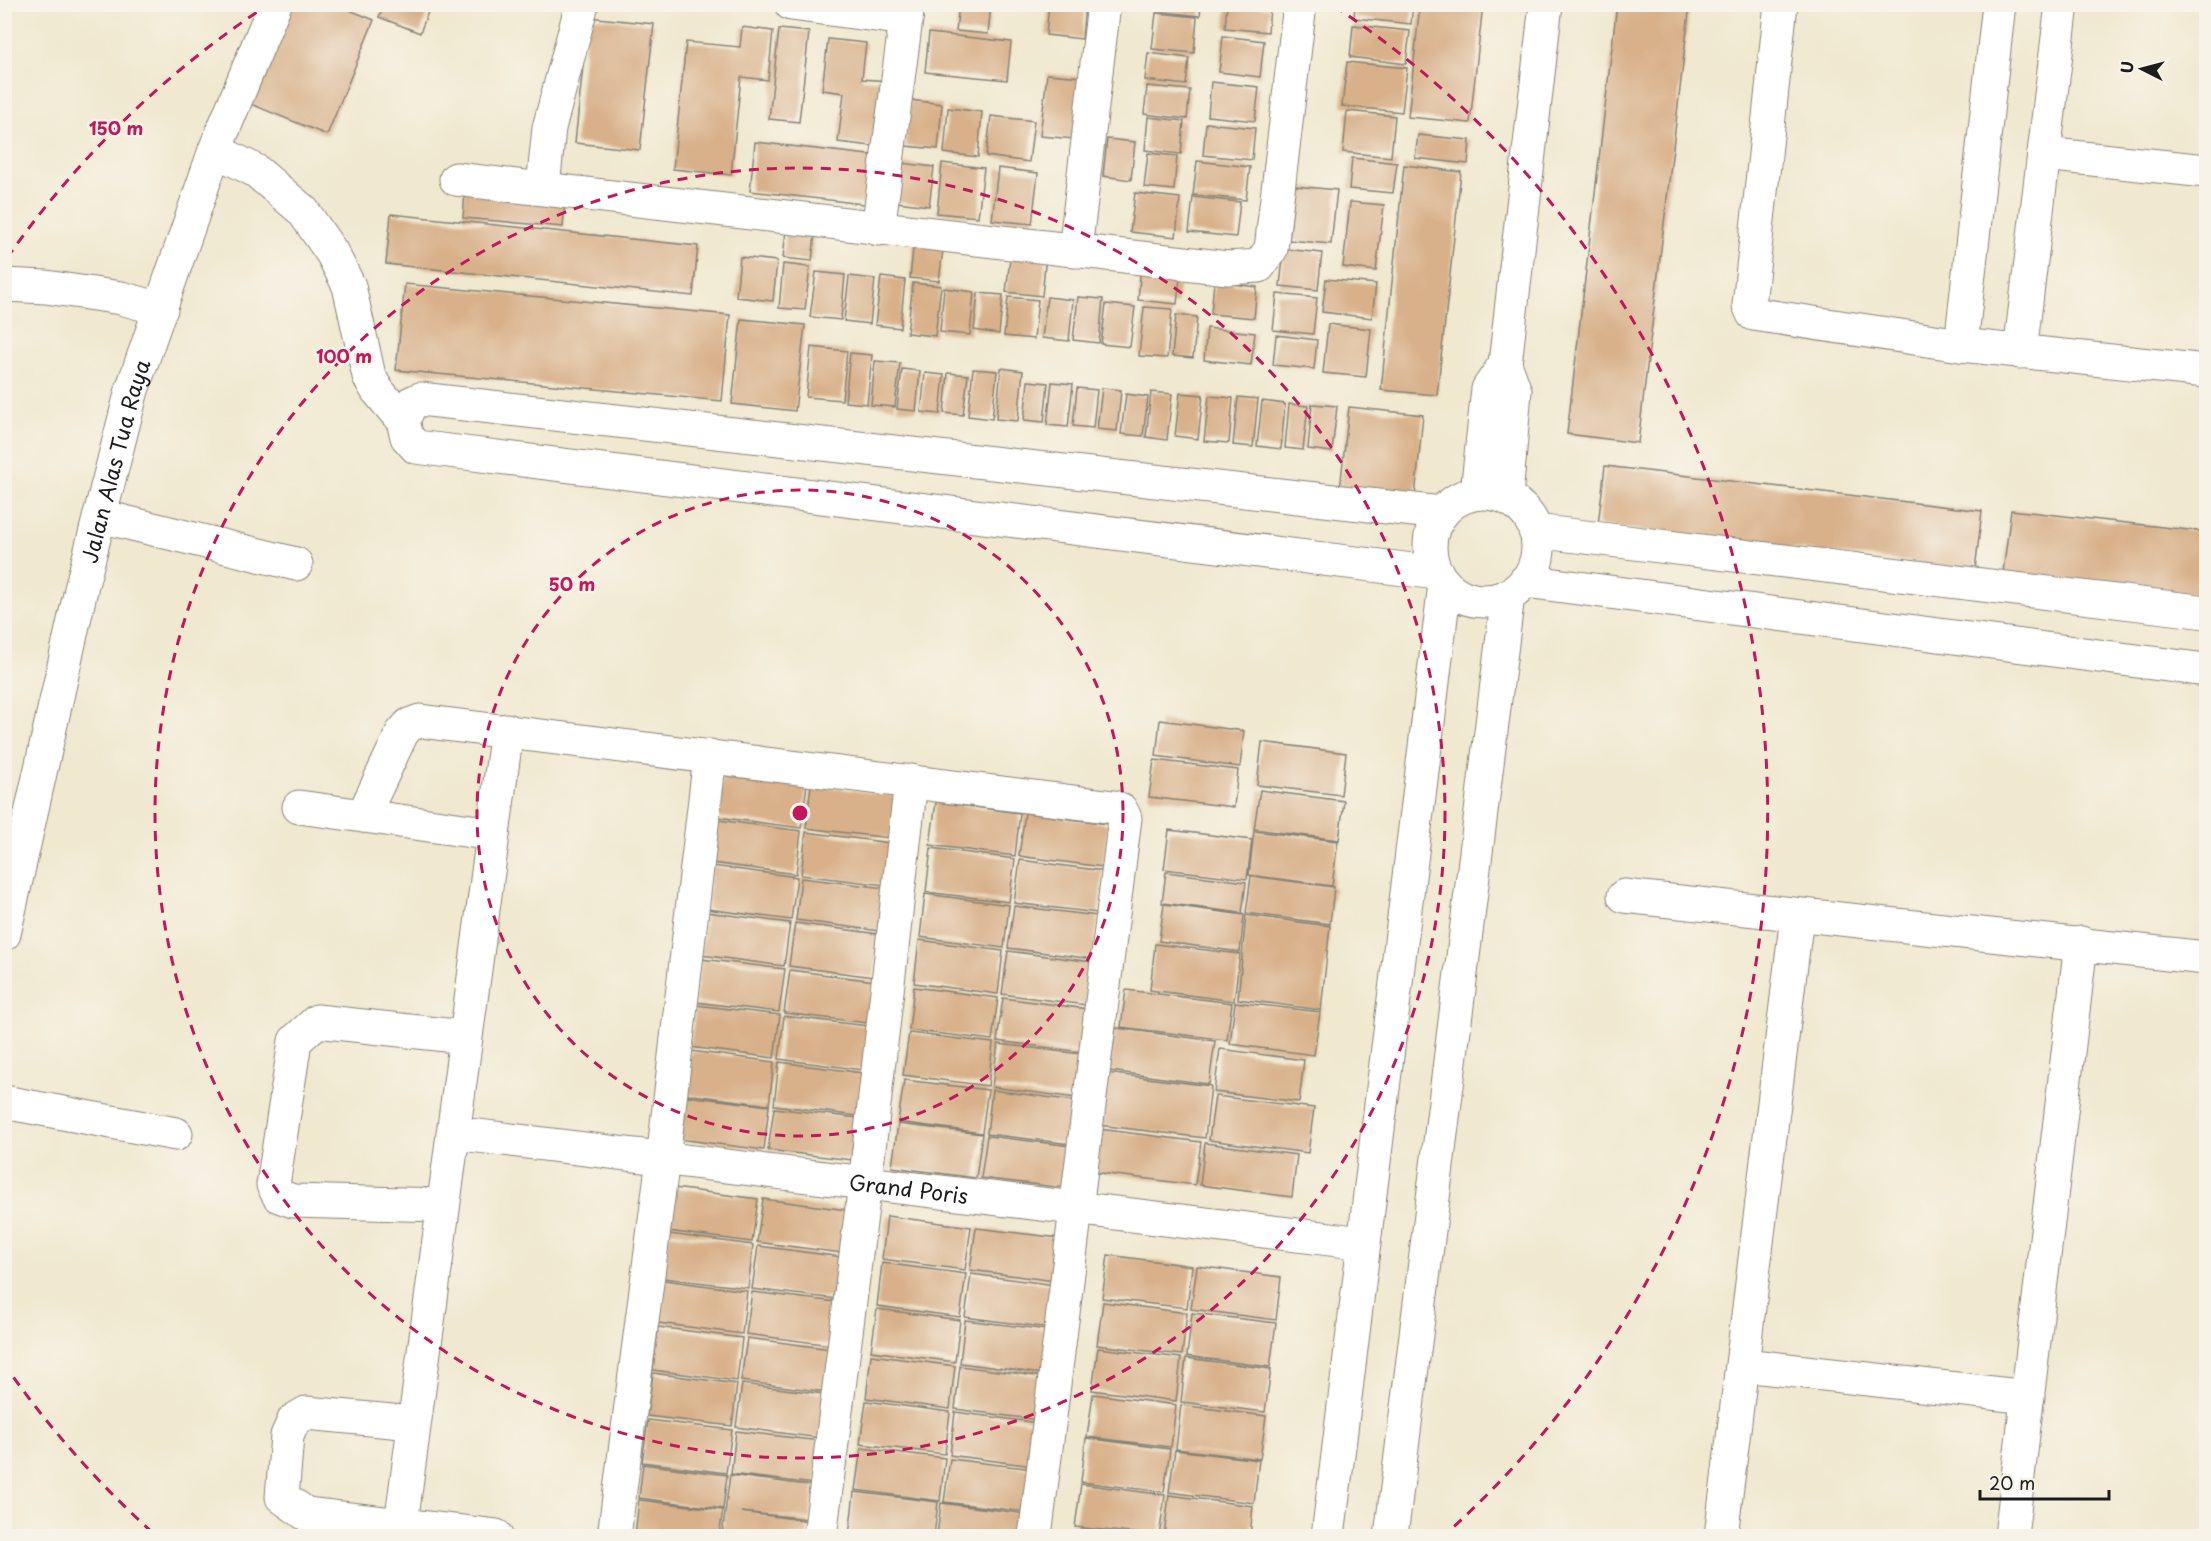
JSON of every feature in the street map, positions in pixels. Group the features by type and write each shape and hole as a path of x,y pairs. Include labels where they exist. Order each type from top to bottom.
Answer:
{"street":[{"name":"Jalan Alas Tua Raya","path":"4,934 82,585 132,390 215,150 275,4"},
{"path":"543,187 549,128 582,4"},
{"path":"791,4 907,12 878,229"},
{"path":"1075,251 1104,4"},
{"path":"456,179 543,187 878,229 1228,268 1259,266 1271,249 1300,4"},
{"path":"1492,495 1488,389 1505,364 1546,4"},
{"path":"1781,4 1749,310 1758,316 1961,345 2206,371"},
{"path":"1961,345 1999,4"},
{"path":"2020,352 2062,4"},
{"path":"215,150 256,171 303,211 332,254 349,286 369,376 377,390 403,421 407,436 416,447 1441,579"},
{"path":"2044,154 2206,171"},
{"path":"4,285 46,287 121,298 161,309"},
{"path":"403,421 411,403 420,399 1441,513"},
{"path":"1492,495 1529,516 1538,548 1534,566 1516,588 1492,600 1475,600 1458,594 1441,579 1430,553 1432,532 1441,513 1451,503 1492,495"},
{"path":"100,516 296,564"},
{"path":"1535,531 2206,612"},
{"path":"1328,1536 1441,579"},
{"path":"1516,588 2206,670"},
{"path":"1391,1536 1516,588"},
{"path":"363,816 402,733 409,725 420,721 1114,807 1124,814 1035,1536"},
{"path":"401,1524 441,1205 453,1133 507,730"},
{"path":"614,1536 663,1159 710,756"},
{"path":"820,1536 865,1184 911,781"},
{"path":"299,807 493,834"},
{"path":"1624,896 2206,958"},
{"path":"1721,1536 1797,916"},
{"path":"2011,1536 2081,944"},
{"path":"441,1205 293,1201 279,1196 273,1185 295,1041 316,1021 465,1037"},
{"path":"4,1101 176,1134"},
{"name":"Grand Poris","path":"453,1133 1364,1243"},
{"path":"1743,1365 2028,1397"},
{"path":"413,1423 306,1413 294,1420 287,1436 282,1497 291,1506 306,1514 496,1536"}],"building":[{"path":"280,4 335,4 374,20 327,135 241,100"},
{"path":"384,4 431,4 420,33 379,17"},
{"path":"959,4 991,4 988,34 956,31"},
{"path":"1049,4 1085,4 1082,39 1046,35"},
{"path":"1157,4 1201,4 1200,16 1157,11"},
{"path":"1227,4 1270,8 1268,32 1225,28"},
{"path":"1355,4 1413,4 1411,24 1354,18"},
{"path":"1420,4 1483,4 1470,123 1408,117"},
{"path":"1617,4 1690,4 1638,443 1567,434"},
{"path":"1156,13 1197,17 1194,53 1152,49"},
{"path":"588,17 654,24 640,150 575,143"},
{"path":"1353,25 1410,31 1406,64 1350,57"},
{"path":"742,27 773,31 768,80 741,77 731,175 673,169 686,42 740,47"},
{"path":"779,29 809,32 799,122 769,119"},
{"path":"929,33 1011,42 1007,80 925,72"},
{"path":"1223,36 1264,41 1260,77 1219,72"},
{"path":"828,39 866,43 862,79 887,81 880,147 838,142 844,93 822,90"},
{"path":"1148,53 1189,58 1186,85 1145,80"},
{"path":"1347,62 1407,68 1402,112 1342,106"},
{"path":"1047,74 1082,77 1075,139 1040,136"},
{"path":"1211,82 1259,87 1255,121 1208,116"},
{"path":"1147,86 1190,90 1187,119 1144,114"},
{"path":"910,100 942,104 938,149 905,146"},
{"path":"948,108 982,112 978,157 944,153"},
{"path":"1347,111 1395,116 1391,157 1343,152"},
{"path":"991,116 1034,121 1029,162 986,156"},
{"path":"1148,117 1184,121 1181,154 1145,150"},
{"path":"1206,123 1255,128 1252,160 1203,155"},
{"path":"1418,135 1470,140 1468,164 1415,158"},
{"path":"1107,139 1135,142 1131,180 1103,176"},
{"path":"755,142 877,156 872,205 750,191"},
{"path":"1148,153 1177,156 1174,190 1144,187"},
{"path":"1352,158 1397,163 1393,193 1349,189"},
{"path":"1197,161 1250,167 1246,200 1193,195"},
{"path":"901,163 934,167 929,206 897,202"},
{"path":"942,163 984,168 978,217 937,213"},
{"path":"1404,165 1461,172 1437,395 1381,390"},
{"path":"998,168 1038,173 1032,224 992,220"},
{"path":"1295,186 1337,190 1331,244 1289,240"},
{"path":"465,191 565,200 563,227 463,218"},
{"path":"1135,193 1180,198 1176,237 1130,232"},
{"path":"1193,197 1240,202 1236,237 1189,232"},
{"path":"1350,202 1384,205 1376,271 1343,267"},
{"path":"391,214 698,246 693,296 386,264"},
{"path":"787,222 816,225 812,261 783,258"},
{"path":"914,239 944,242 939,281 910,278"},
{"path":"1284,249 1322,253 1318,290 1280,286"},
{"path":"1011,251 1046,255 1042,296 1006,292"},
{"path":"740,257 777,261 773,301 736,297"},
{"path":"783,264 810,267 805,310 779,308"},
{"path":"1141,265 1181,269 1177,304 1138,300"},
{"path":"816,272 845,275 841,320 810,317"},
{"path":"849,276 875,279 870,324 844,321"},
{"path":"881,277 905,280 900,328 875,325"},
{"path":"1326,279 1376,284 1372,318 1322,312"},
{"path":"1214,282 1257,287 1254,318 1211,314"},
{"path":"913,283 941,286 935,336 907,333"},
{"path":"405,284 730,315 722,401 396,370"},
{"path":"944,288 974,292 970,335 940,332"},
{"path":"978,293 1003,295 999,334 974,330"},
{"path":"1277,294 1317,298 1313,334 1273,330"},
{"path":"1008,297 1038,300 1034,339 1004,336"},
{"path":"1047,297 1073,300 1069,341 1042,338"},
{"path":"1078,297 1103,299 1099,343 1073,340"},
{"path":"1106,304 1135,307 1130,347 1101,344"},
{"path":"1144,307 1172,309 1167,358 1139,356"},
{"path":"1176,315 1197,317 1193,358 1172,356"},
{"path":"741,319 805,325 795,411 732,404"},
{"path":"1328,324 1371,329 1366,377 1323,373"},
{"path":"1207,328 1255,333 1251,365 1204,360"},
{"path":"1276,335 1317,340 1314,369 1273,365"},
{"path":"811,347 847,351 842,400 806,397"},
{"path":"850,353 872,355 867,404 845,402"},
{"path":"875,361 900,363 895,407 871,405"},
{"path":"1001,368 1023,371 1018,421 996,419"},
{"path":"902,369 920,371 916,411 897,409"},
{"path":"973,369 997,371 992,419 968,416"},
{"path":"925,373 944,375 940,414 921,412"},
{"path":"948,373 968,375 963,415 944,413"},
{"path":"1028,381 1048,383 1044,422 1024,420"},
{"path":"1052,382 1073,384 1068,427 1047,425"},
{"path":"1077,388 1097,390 1093,428 1073,426"},
{"path":"1102,388 1121,390 1117,431 1097,429"},
{"path":"1151,392 1172,394 1167,440 1146,437"},
{"path":"1180,393 1203,395 1198,439 1175,436"},
{"path":"1126,394 1148,397 1143,436 1121,434"},
{"path":"1209,396 1233,398 1229,443 1204,441"},
{"path":"1238,397 1258,399 1253,447 1233,445"},
{"path":"1262,401 1285,404 1281,449 1257,446"},
{"path":"1289,404 1308,406 1303,450 1285,448"},
{"path":"1312,404 1337,406 1332,452 1308,449"},
{"path":"1349,407 1423,415 1415,497 1340,489"},
{"path":"1605,466 1982,511 1975,570 1598,525"},
{"path":"2011,510 2206,532 2206,597 2003,573"},
{"path":"1160,720 1244,731 1240,767 1156,756"},
{"path":"1262,742 1346,753 1341,795 1257,785"},
{"path":"1154,760 1238,770 1234,807 1149,797"},
{"path":"723,774 807,784 801,828 717,817"},
{"path":"811,785 895,796 890,838 806,828"},
{"path":"1260,790 1344,801 1339,840 1254,829"},
{"path":"936,802 1020,813 1015,856 930,845"},
{"path":"1025,813 1108,824 1103,867 1019,856"},
{"path":"718,820 801,831 796,874 712,863"},
{"path":"1169,830 1252,840 1247,879 1164,869"},
{"path":"1254,831 1338,841 1332,886 1249,875"},
{"path":"806,832 890,843 885,885 801,875"},
{"path":"931,848 1015,859 1009,902 926,892"},
{"path":"1020,860 1103,871 1098,913 1014,903"},
{"path":"712,866 797,877 791,920 707,909"},
{"path":"1166,872 1246,882 1242,913 1162,903"},
{"path":"1251,876 1334,887 1330,924 1246,913"},
{"path":"801,878 885,888 880,931 796,920"},
{"path":"925,894 1009,905 1004,948 920,937"},
{"path":"1164,904 1244,915 1240,952 1159,941"},
{"path":"1014,906 1098,916 1093,959 1008,948"},
{"path":"706,912 790,923 784,966 701,955"},
{"path":"1246,915 1330,926 1321,1010 1238,999"},
{"path":"795,923 879,934 874,977 789,966"},
{"path":"919,940 1003,951 998,994 914,983"},
{"path":"1155,944 1240,954 1234,1001 1150,990"},
{"path":"1008,951 1092,962 1086,1005 1002,994"},
{"path":"701,959 785,969 779,1012 695,1002"},
{"path":"790,970 874,981 868,1023 784,1013"},
{"path":"914,987 998,998 992,1040 909,1030"},
{"path":"1126,990 1232,1003 1227,1040 1121,1027"},
{"path":"1003,998 1087,1009 1082,1052 997,1041"},
{"path":"1235,1002 1320,1012 1314,1055 1230,1044"},
{"path":"696,1005 780,1015 774,1058 690,1047"},
{"path":"784,1016 868,1026 863,1070 779,1059"},
{"path":"1116,1028 1215,1041 1209,1084 1110,1071"},
{"path":"909,1033 993,1043 988,1086 903,1075"},
{"path":"998,1044 1081,1054 1076,1098 992,1087"},
{"path":"1220,1049 1304,1060 1299,1102 1214,1092"},
{"path":"691,1051 774,1062 769,1105 685,1094"},
{"path":"779,1062 863,1073 857,1116 774,1105"},
{"path":"1106,1073 1211,1086 1205,1138 1099,1125"},
{"path":"904,1080 988,1090 982,1133 898,1122"},
{"path":"992,1090 1076,1101 1071,1144 987,1134"},
{"path":"685,1096 769,1106 764,1150 679,1139"},
{"path":"1215,1096 1314,1108 1308,1153 1209,1140"},
{"path":"774,1108 857,1118 852,1160 768,1150"},
{"path":"898,1124 982,1134 976,1178 892,1167"},
{"path":"1099,1129 1201,1142 1195,1185 1093,1172"},
{"path":"987,1136 1071,1146 1065,1188 981,1178"},
{"path":"1205,1143 1297,1155 1292,1197 1200,1185"},
{"path":"674,1188 758,1199 752,1242 668,1231"},
{"path":"763,1199 847,1210 842,1253 757,1242"},
{"path":"887,1216 971,1227 965,1270 882,1259"},
{"path":"976,1228 1060,1238 1055,1281 970,1270"},
{"path":"669,1234 753,1245 748,1288 663,1278"},
{"path":"758,1246 842,1257 836,1299 752,1289"},
{"path":"1108,1255 1192,1266 1187,1308 1102,1298"},
{"path":"882,1263 966,1274 960,1317 877,1306"},
{"path":"1197,1266 1281,1277 1276,1320 1191,1309"},
{"path":"971,1274 1055,1285 1050,1328 965,1317"},
{"path":"663,1280 747,1291 742,1334 658,1323"},
{"path":"752,1292 836,1302 831,1345 746,1334"},
{"path":"1103,1302 1187,1313 1182,1355 1097,1345"},
{"path":"877,1309 960,1320 955,1362 871,1351"},
{"path":"1192,1313 1276,1323 1270,1367 1187,1356"},
{"path":"965,1320 1049,1330 1043,1374 960,1363"},
{"path":"658,1327 742,1338 737,1381 653,1370"},
{"path":"747,1338 831,1349 826,1392 741,1381"},
{"path":"1098,1348 1181,1358 1176,1401 1092,1390"},
{"path":"871,1355 955,1366 950,1409 866,1398"},
{"path":"1186,1358 1271,1369 1265,1412 1181,1402"},
{"path":"960,1366 1044,1377 1039,1420 955,1409"},
{"path":"653,1373 737,1384 732,1426 647,1416"},
{"path":"742,1384 825,1394 820,1438 736,1427"},
{"path":"1093,1394 1176,1405 1171,1447 1087,1437"},
{"path":"866,1401 950,1412 945,1454 860,1444"},
{"path":"1181,1405 1266,1416 1260,1459 1176,1449"},
{"path":"955,1412 1039,1423 1033,1466 950,1455"},
{"path":"648,1420 732,1430 726,1473 642,1462"},
{"path":"736,1431 820,1441 815,1484 731,1474"},
{"path":"1086,1438 1170,1449 1164,1492 1081,1482"},
{"path":"861,1448 945,1458 940,1501 855,1490"},
{"path":"1175,1450 1259,1460 1254,1503 1169,1492"},
{"path":"950,1459 1033,1469 1028,1512 944,1502"},
{"path":"643,1464 727,1475 723,1509 639,1498"},
{"path":"730,1475 814,1486 810,1519 741,1512 809,1521 807,1536 722,1536"},
{"path":"1081,1484 1165,1495 1159,1536 1075,1527"},
{"path":"854,1492 938,1502 934,1536 849,1536"},
{"path":"1169,1495 1253,1506 1250,1536 1164,1536"},
{"path":"639,1500 723,1510 719,1536 635,1536"},
{"path":"941,1503 1027,1514 1025,1536 937,1536"},
{"path":"1076,1531 1105,1535 1075,1536"}]}
